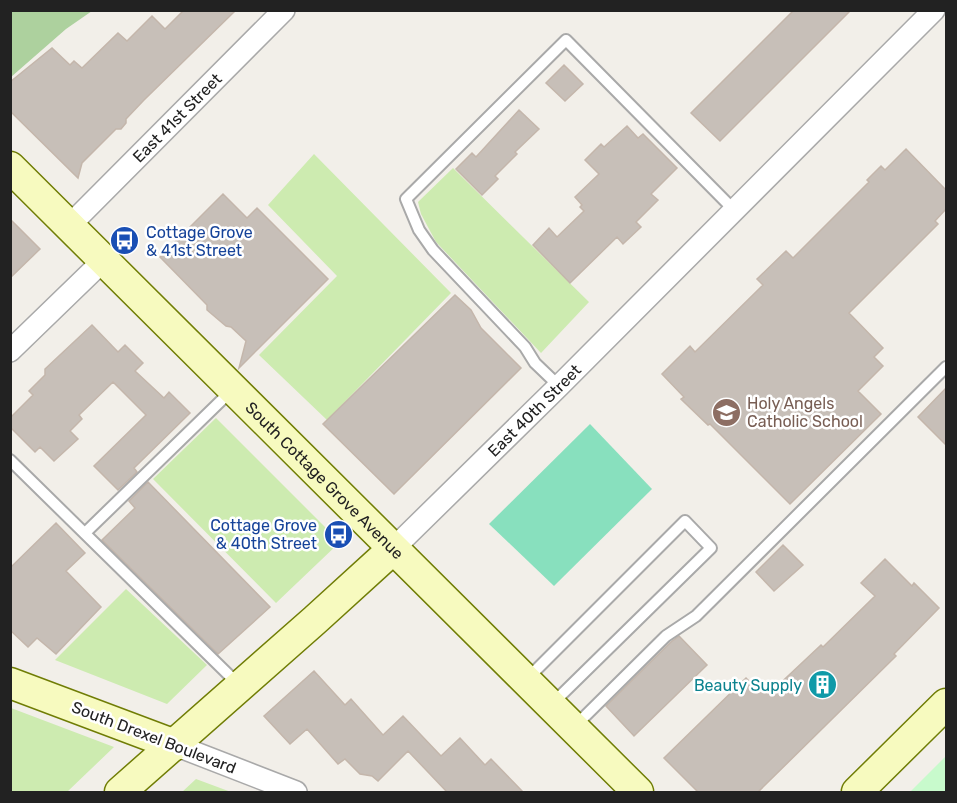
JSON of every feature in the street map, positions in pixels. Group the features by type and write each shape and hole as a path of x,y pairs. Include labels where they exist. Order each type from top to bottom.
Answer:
{"main road":[{"name":"South Cottage Grove Avenue","path":"10,167 638,792"},
{"name":"East 40th Street","path":"120,792 393,549"},
{"name":"South Drexel Boulevard","path":"10,683 175,745"},
{"path":"857,792 946,704"}],"street":[{"name":"East 41st Street","path":"69,226 284,10"},
{"name":"East 40th Street","path":"393,549 934,10"},
{"path":"10,351 104,260"},
{"name":"South Drexel Boulevard","path":"175,745 296,792"}],"lane":[{"path":"559,386 433,250 420,230 406,199 566,40 734,210"},
{"path":"573,728 666,636 696,616 946,367"},
{"path":"85,533 233,389"},
{"path":"10,460 240,687"},
{"path":"525,681 685,521 711,548 550,705"}],"green space":[{"path":"11,10 92,11 66,29 11,77"},
{"path":"314,154 451,293 327,420 259,355 337,276 268,205"},
{"path":"453,168 589,302 541,353 436,242 421,214 418,202"},
{"path":"216,418 340,542 276,603 153,479"},
{"path":"590,424 652,489 554,586 489,524"},
{"path":"126,589 207,665 167,704 55,660"},
{"path":"11,708 114,747 67,792 11,792"},
{"path":"946,756 946,792 910,792"},
{"path":"196,779 231,792 182,792"}],"building":[{"path":"184,10 236,10 144,100 126,119 121,129 116,129 82,163 78,178 10,111 10,82 52,48 70,65 74,61 82,68 118,33 127,41 152,16 165,29"},
{"path":"794,10 851,10 720,141 691,113"},
{"path":"564,65 583,84 565,101 546,83"},
{"path":"519,110 539,129 515,152 517,154 495,176 498,179 482,195 456,169 472,153 476,157"},
{"path":"627,126 638,138 643,134 677,168 651,194 658,200 636,222 641,227 623,244 617,237 570,283 533,245 549,228 557,237 584,211 575,197 599,174 585,160 601,144 604,147"},
{"name":"Holy Angels Catholic School","path":"906,149 946,190 946,209 935,221 938,224 849,313 883,348 874,357 883,366 858,391 881,414 790,504 710,424 708,425 681,399 684,397 662,374 690,346 695,352 763,285 757,279 786,251 793,258 869,182 867,180 881,166 885,170"},
{"path":"223,194 247,218 257,208 328,279 239,368 246,341 207,310 207,305 160,257"},
{"path":"10,219 40,249 10,278"},
{"path":"455,295 471,310 481,328 521,368 394,494 323,424"},
{"path":"92,325 118,352 125,345 143,363 135,371 164,398 169,392 190,413 134,468 137,472 118,490 94,466 146,415 113,382 79,415 82,419 70,431 78,439 54,461 40,447 35,452 10,427 10,418 33,395 29,391 45,375 45,369"},
{"path":"946,388 946,445 918,417"},
{"path":"148,482 270,607 218,654 102,540 135,508 129,501"},
{"path":"56,523 85,553 66,571 101,607 56,654 37,638 28,647 10,630 10,568"},
{"path":"783,545 803,565 774,591 756,572"},
{"path":"885,559 912,586 914,583 939,608 894,654 896,656 758,792 698,792 664,758 746,678 757,689 763,682 772,691 821,645 823,647 875,596 861,583"},
{"path":"679,636 707,665 634,736 606,706"},
{"path":"314,671 345,705 351,699 383,735 403,716 441,756 460,738 485,765 491,759 523,792 447,792 408,751 378,781 372,776 360,774 345,759 338,764 307,729 290,744 264,716"}],"place":[{"name":"Cottage Grove & 41st Street","path":"125,241"},
{"name":"Holy Angels Catholic School","path":"726,412"},
{"name":"Cottage Grove & 40th Street","path":"338,534"},
{"name":"Beauty Supply","path":"823,685"}]}
